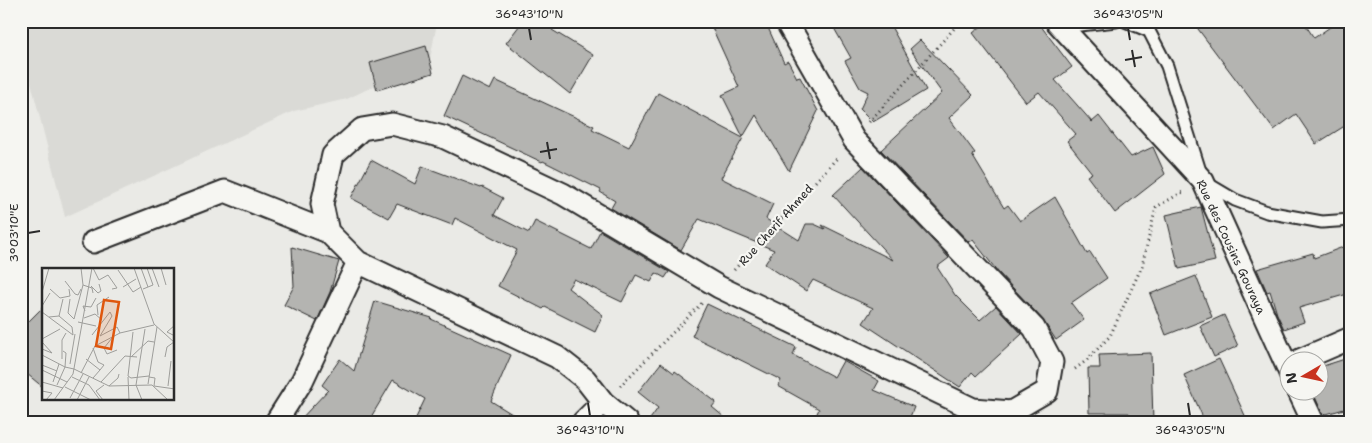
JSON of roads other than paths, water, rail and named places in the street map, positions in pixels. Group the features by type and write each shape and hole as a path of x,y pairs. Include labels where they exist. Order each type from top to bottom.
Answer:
{"street":[{"path":"328,232 322,204 333,155 362,129 392,124 444,137 563,194 719,287 973,409 1011,412 1047,392 1052,362 1034,328 854,140 786,21"},
{"name":"Rue des Cousins Gouraya","path":"1059,24 1203,181 1283,350"},
{"path":"93,242 225,191 328,232 358,262 557,357 585,379 603,402 627,422"},
{"path":"276,422 302,381 358,262"},
{"path":"1325,350 1351,338"},
{"path":"1303,400 1313,422"},
{"path":"583,422 603,402"}],"lane":[{"path":"1059,24 1116,21"},
{"path":"1125,21 1149,31 1167,66 1203,181 1235,200 1267,212 1322,222 1351,220"}]}
